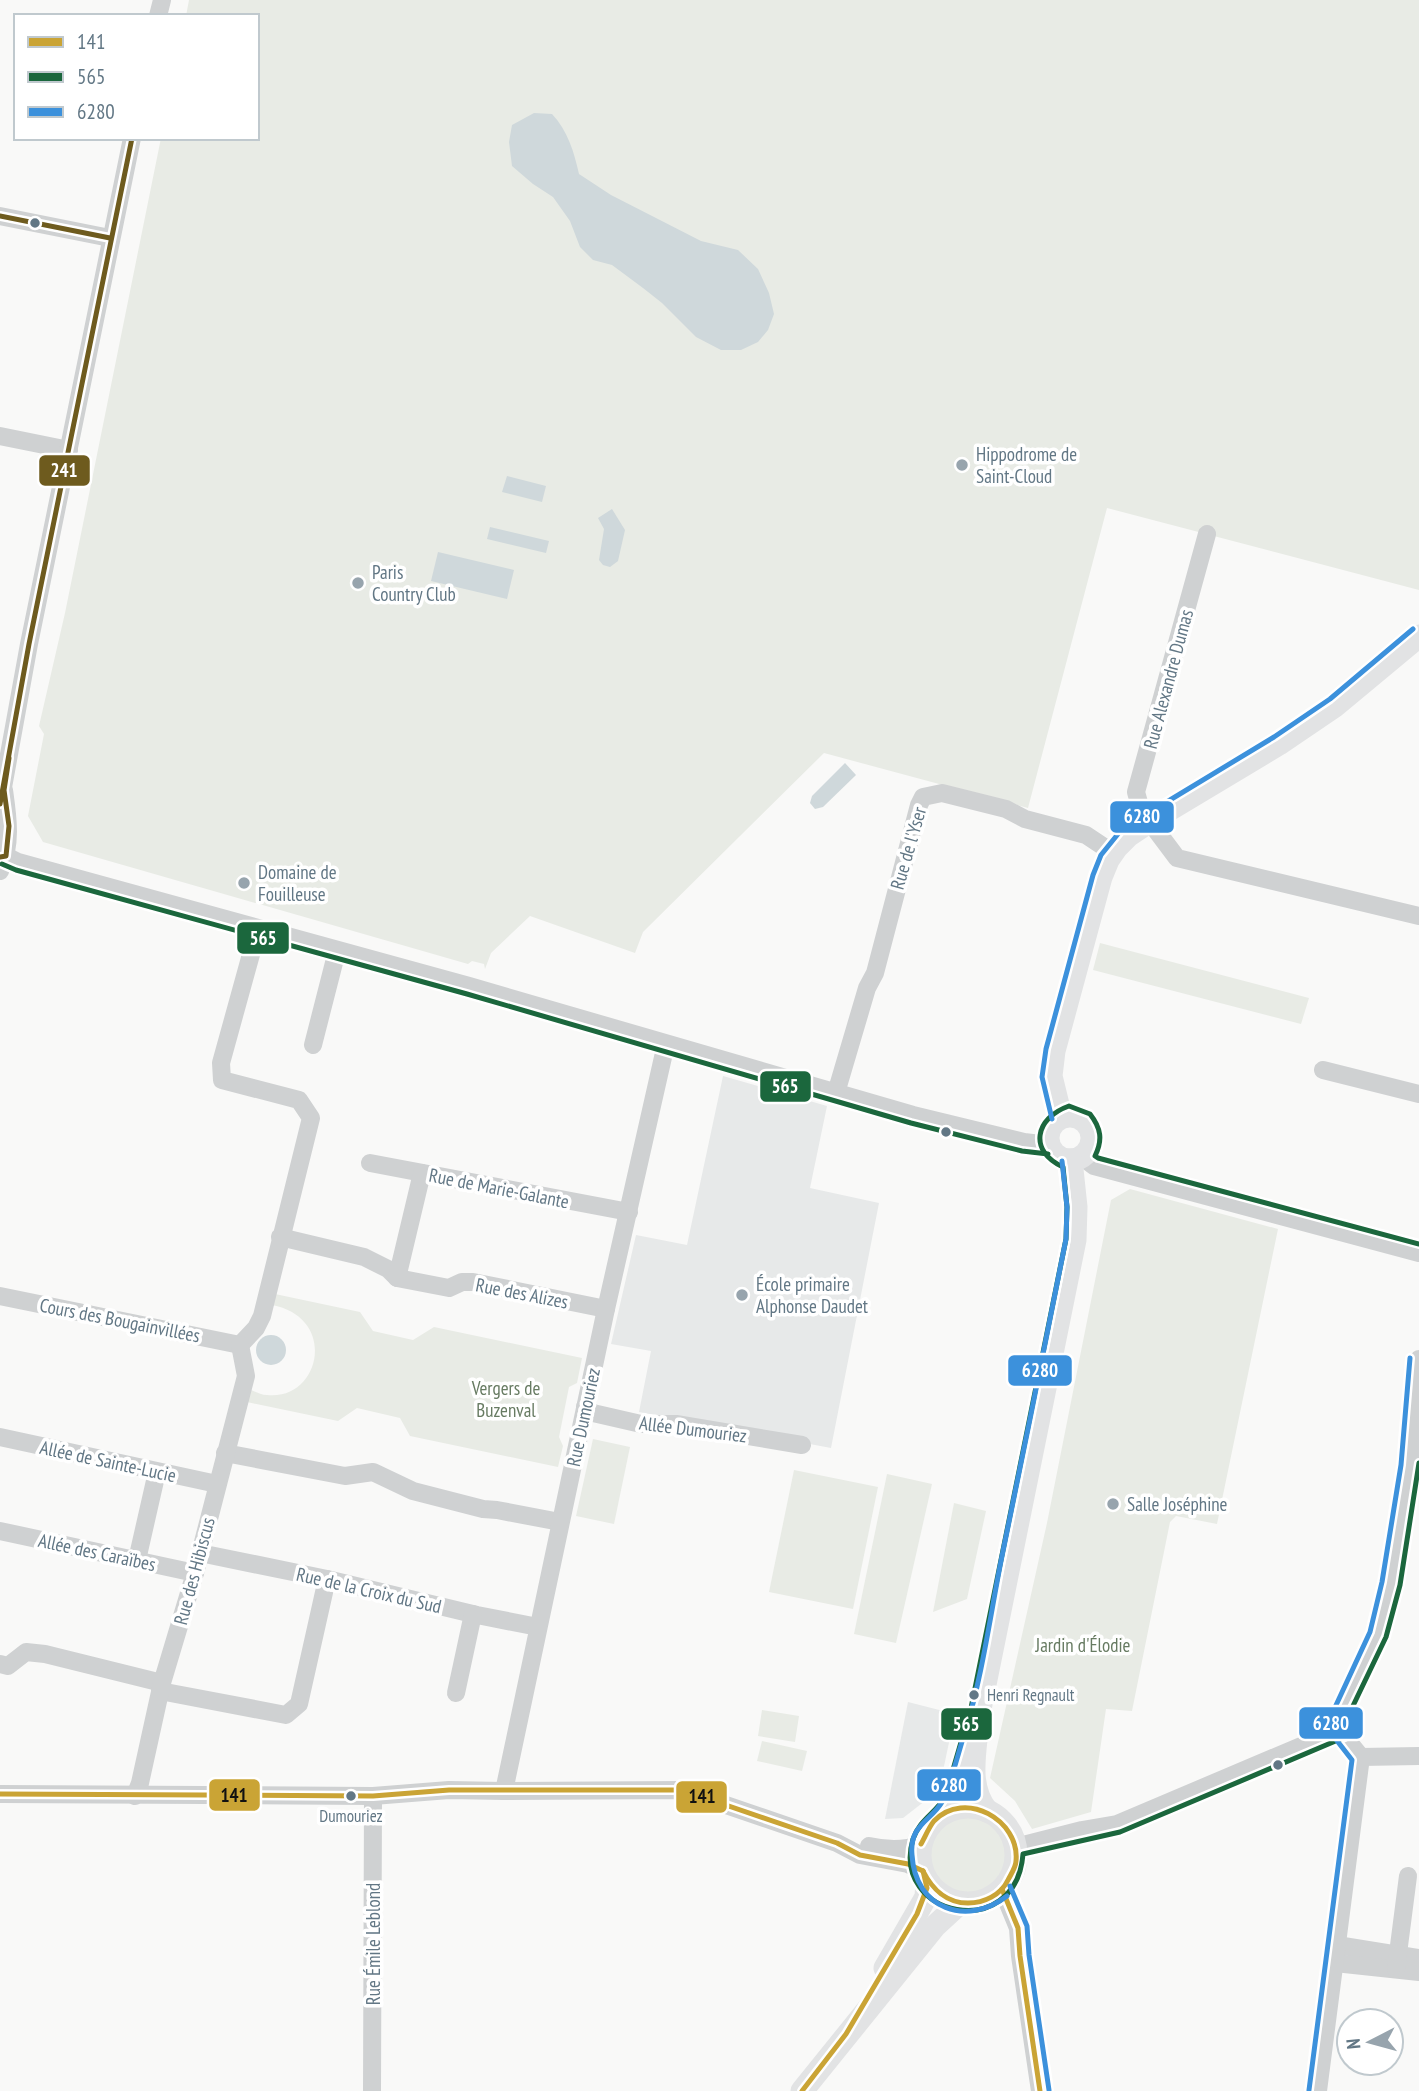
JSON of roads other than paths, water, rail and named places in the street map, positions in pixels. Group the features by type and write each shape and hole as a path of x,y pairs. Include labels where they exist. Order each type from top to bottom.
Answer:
{"main road":[{"path":"1061,1117 1051,1076 1055,1042 1099,885 1113,853 1128,836 1149,822 1279,744 1335,706 1419,636"},
{"path":"1061,1117 1078,1117 1090,1127 1091,1144 1076,1158 1062,1158 1054,1153 1049,1145 1050,1128 1061,1117"},
{"path":"846,2034 926,1897 925,1876 920,1857 921,1844 929,1827 946,1812 951,1802 978,1719 1074,1240 1076,1158"},
{"path":"925,1876 942,1895 960,1903 983,1901 1002,1889 1014,1869 1015,1847 1006,1826 980,1802 974,1783 978,1719"},
{"path":"946,1812 965,1807 987,1811"},
{"path":"802,2091 935,1926 960,1903"}],"street":[{"path":"132,140 29,644 2,797 9,826 2,857 470,986 836,1093 1024,1142 1049,1145"},
{"path":"0,216 110,238"},
{"path":"0,436 69,450"},
{"name":"Rue Alexandre Dumas","path":"1149,822 1141,810 1136,792 1208,534"},
{"name":"Rue de l'Yser","path":"836,1093 867,988 875,972 923,797 942,793 1006,809 1025,819 1086,835 1113,853"},
{"path":"1149,822 1177,858 1419,916"},
{"path":"240,1345 256,1328 262,1316 311,1118 299,1100 222,1080 220,1063 258,929"},
{"path":"313,1045 337,951"},
{"name":"Rue Dumouriez","path":"504,1791 606,1309 666,1044"},
{"path":"1323,1070 1419,1094"},
{"path":"1076,1158 1094,1166 1419,1253"},
{"name":"Rue de Marie-Galante","path":"370,1163 629,1212"},
{"path":"397,1278 422,1173"},
{"name":"Rue des Alizes","path":"280,1237 364,1257 388,1269 397,1278 449,1288 462,1282 473,1282 606,1309"},
{"name":"Cours des Bougainvillées","path":"0,1296 240,1345"},
{"name":"Rue des Hibiscus","path":"135,1796 141,1783 161,1687 195,1573 246,1376 240,1345"},
{"path":"1318,2091 1361,1757 1339,1730 1340,1717 1378,1635 1413,1480 1419,1359"},
{"name":"Allée Dumouriez","path":"585,1407 593,1413 640,1424 676,1423 802,1445"},
{"name":"Allée de Sainte-Lucie","path":"0,1437 217,1484"},
{"path":"225,1453 345,1476 373,1472 413,1491 483,1509 560,1522"},
{"path":"137,1560 157,1472"},
{"name":"Allée des Caraïbes","path":"0,1531 195,1573"},
{"name":"Rue de la Croix du Sud","path":"200,1553 538,1627"},
{"path":"0,1664 8,1667 26,1652 45,1654 161,1687 286,1715 299,1704 327,1579"},
{"path":"456,1693 473,1614"},
{"path":"1015,1847 1117,1824 1339,1730"},
{"path":"1361,1757 1419,1756"},
{"path":"0,1794 373,1796 449,1790 682,1790 837,1843 859,1855 908,1864 925,1876"},
{"name":"Rue Émile Leblond","path":"372,2091 373,1796"},
{"path":"837,1843 887,1850 921,1844"},
{"path":"1396,1962 1408,1876"},
{"path":"1002,1889 1018,1927 1040,2091"},
{"path":"1336,1954 1396,1962 1419,1972"},
{"path":"1396,1962 1419,1958"}],"place":[{"name":"Hippodrome de Saint-Cloud","path":"962,465"},
{"name":"Paris Country Club","path":"358,583"},
{"name":"Domaine de Fouilleuse","path":"244,883"},
{"name":"École primaire Alphonse Daudet","path":"742,1295"},
{"name":"Salle Joséphine","path":"1113,1504"},
{"name":"Henri Regnault","path":"974,1695"},
{"name":"Dumouriez","path":"351,1796"}],"park label":[{"name":"Vergers de Buzenval","path":"506,1399"},
{"name":"Jardin d'Élodie","path":"1083,1645"}]}
